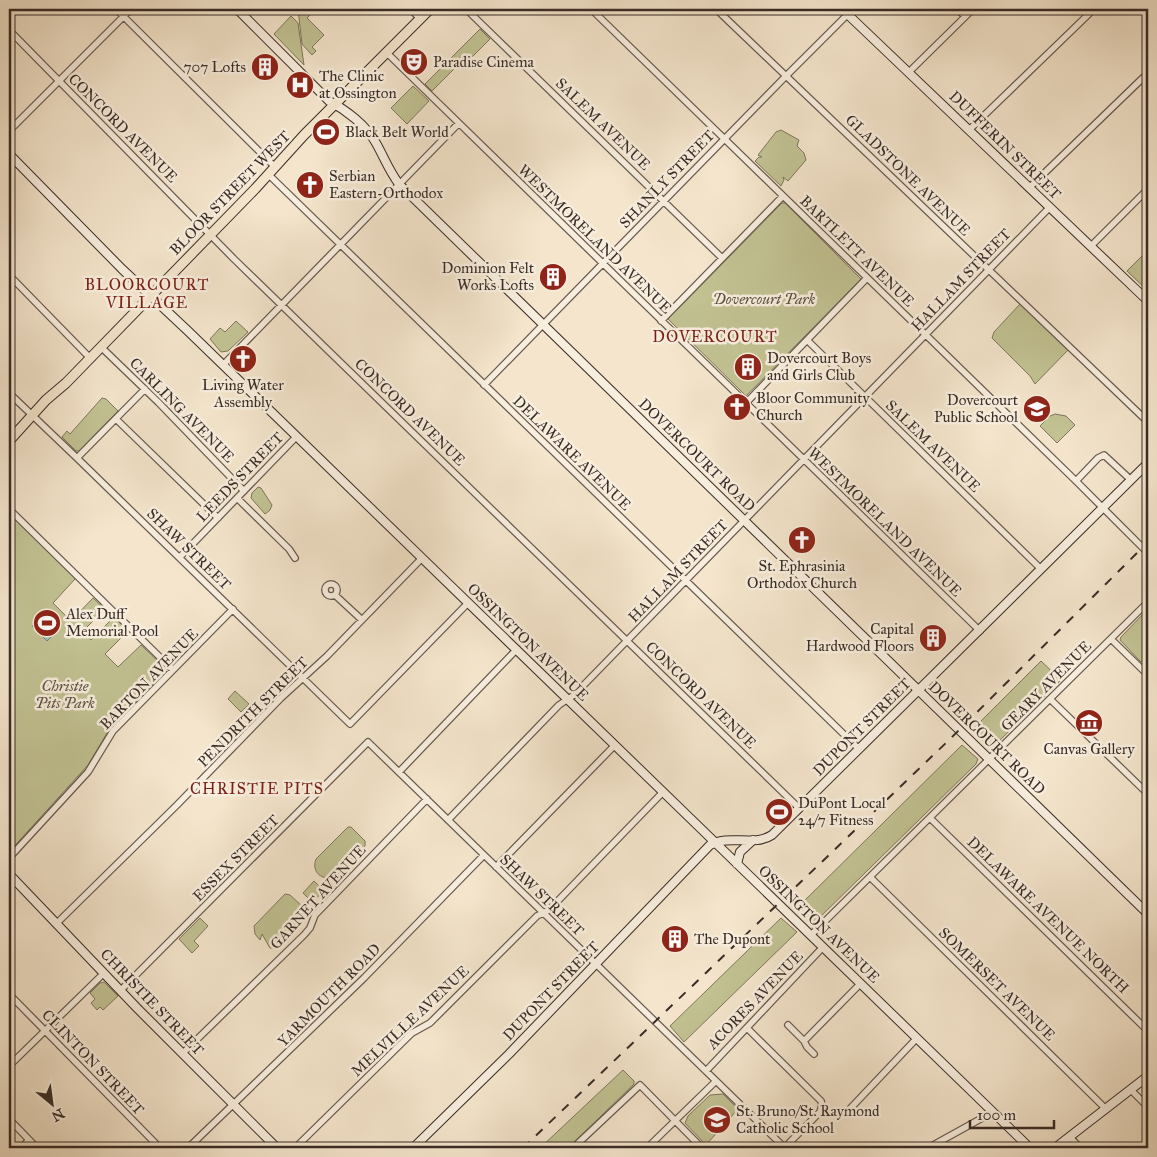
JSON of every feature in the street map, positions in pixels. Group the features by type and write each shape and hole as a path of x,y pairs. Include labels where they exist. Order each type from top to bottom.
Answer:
{"main road":[{"name":"BLOOR STREET WEST","path":"9,441 32,415 101,347 335,104 430,9"}],"street":[{"name":"DELAWARE AVENUE","path":"116,9 340,244 859,749"},
{"path":"9,131 131,9"},
{"name":"DOVERCOURT ROAD","path":"237,9 329,101 346,112 373,138 393,177 399,184 1148,914"},
{"path":"410,9 420,19"},
{"name":"SALEM AVENUE","path":"466,9 722,258"},
{"name":"BARTLETT AVENUE","path":"591,9 926,334 1148,554"},
{"name":"GLADSTONE AVENUE","path":"716,9 1148,422"},
{"path":"957,9 965,16"},
{"path":"908,72 973,9"},
{"path":"969,130 1094,9"},
{"name":"SHANLY STREET","path":"484,385 786,76 845,11"},
{"name":"DUFFERIN STREET","path":"845,11 1148,301"},
{"name":"CONCORD AVENUE","path":"9,30 281,305 799,808"},
{"name":"WESTMORELAND AVENUE","path":"387,54 980,631"},
{"path":"1030,187 1148,73"},
{"path":"223,365 458,124"},
{"name":"OSSINGTON AVENUE","path":"9,154 150,295 569,699 1030,1148"},
{"path":"1091,246 1148,189"},
{"path":"661,320 782,196"},
{"name":"HALLAM STREET","path":"448,820 558,705 574,696 1050,207"},
{"path":"9,275 90,358"},
{"path":"746,403 868,278"},
{"name":"SALEM AVENUE","path":"807,340 1041,568"},
{"name":"CARLING AVENUE","path":"101,347 145,389 244,491"},
{"path":"78,458 145,389"},
{"name":"SHAW STREET","path":"9,393 350,724 468,603"},
{"path":"116,419 218,518"},
{"name":"LEEDS STREET","path":"180,558 297,436"},
{"path":"1076,481 1098,458 1104,455 1131,480"},
{"name":"DUPONT STREET","path":"413,1148 509,1054 715,842 767,838 980,631 1148,463"},
{"path":"237,498 289,549 295,558"},
{"path":"9,509 173,670"},
{"name":"PENDRITH STREET","path":"56,923 177,805 422,558"},
{"path":"335,595 362,620"},
{"name":"GEARY AVENUE","path":"811,935 1148,602"},
{"name":"BARTON AVENUE","path":"9,858 91,768 113,731 232,610"},
{"path":"1110,639 1148,675"},
{"path":"399,772 517,650"},
{"path":"1050,699 1148,794"},
{"name":"SHAW STREET","path":"368,742 784,1148"},
{"name":"ESSEX STREET","path":"121,990 368,742"},
{"path":"496,867 615,745"},
{"name":"MELVILLE AVENUE","path":"295,1148 412,1033 430,1023 531,922 542,912 549,910 663,792"},
{"name":"GARNET AVENUE","path":"183,1053 304,935 310,928 315,915 427,799"},
{"name":"DELAWARE AVENUE NORTH","path":"930,818 1148,1031"},
{"path":"737,864 740,852 753,840"},
{"name":"YARMOUTH ROAD","path":"188,1148 364,978 484,856"},
{"name":"CHRISTIE STREET","path":"9,874 277,1148"},
{"name":"SOMERSET AVENUE","path":"870,877 1106,1109"},
{"name":"ACORES AVENUE","path":"706,1070 823,947"},
{"path":"9,1066 104,973"},
{"path":"804,1041 861,983"},
{"name":"CLINTON STREET","path":"9,994 160,1148"},
{"path":"788,1025 814,1054"},
{"path":"747,1028 821,1101 820,1112 784,1148"},
{"path":"847,1112 917,1038"},
{"path":"1055,1148 1148,1076"},
{"path":"647,1148 716,1081"},
{"path":"573,1148 640,1085 702,1148"},
{"path":"1131,1090 1148,1107"},
{"path":"928,1148 993,1112"},
{"path":"9,1119 37,1148"},
{"path":"1070,1137 1080,1148"},
{"path":"20,1148 29,1140"}],"green space":[{"path":"298,9 305,9 311,14 307,18 324,35 312,47 316,51 312,55 302,44"},
{"path":"291,16 298,23 304,65 274,34"},
{"path":"480,29 490,39 464,65 458,65 432,91 425,84"},
{"path":"413,86 429,101 407,124 391,108"},
{"path":"781,130 799,140 797,146 804,153 806,160 788,181 783,177 784,180 781,186 755,161 762,157 758,155 776,132"},
{"name":"Dovercourt Park","path":"782,203 785,203 861,279 746,396 668,319"},
{"path":"1148,250 1148,291 1127,271"},
{"path":"1020,304 1068,350 1035,384 1030,376 992,338 994,332"},
{"path":"236,321 248,332 228,351 221,352 210,339 220,328 225,332"},
{"path":"102,398 106,399 118,411 79,451 76,451 62,437 67,431 70,434"},
{"path":"1055,414 1066,416 1075,425 1057,443 1040,426 1050,416"},
{"path":"258,487 261,488 272,505 265,514 251,498 252,493"},
{"name":"Christie Pits Park","path":"9,513 75,579 53,603 71,621 93,598 105,609 82,632 91,640 114,617 128,631 105,654 118,667 141,645 161,664 161,676 110,728 88,765 9,852"},
{"path":"1148,609 1148,655 1141,662 1120,640"},
{"path":"1041,661 1061,680 994,746 989,747 972,730"},
{"path":"235,691 249,704 241,712 228,699"},
{"path":"962,745 978,759 976,764 811,924 796,909"},
{"path":"348,827 351,827 365,841 365,846 336,876 331,878 322,877 316,872 316,859"},
{"path":"314,881 324,891 312,902 303,893"},
{"path":"285,894 290,895 302,906 301,911 296,924 290,932 273,948 270,948 262,934 260,940 255,934 254,926"},
{"path":"200,918 208,926 194,941 199,946 192,953 179,939"},
{"path":"781,918 797,932 684,1042 670,1026"},
{"path":"104,982 118,996 103,1010 100,1007 97,1010 91,1003 95,999 90,993 100,983"},
{"path":"623,1070 634,1081 634,1084 568,1148 540,1148"},
{"path":"723,1094 738,1109 706,1145 685,1123 688,1116 710,1095"}],"water":[{"path":"41,616 57,631 47,641 32,626"}],"railway":[{"path":"523,1148 948,741 1148,542"}],"place":[{"name":"Paradise Cinema","path":"414,62"},
{"name":"707 Lofts","path":"265,67"},
{"name":"The Clinic at Ossington","path":"300,85"},
{"name":"Black Belt World","path":"326,132"},
{"name":"Serbian Eastern-Orthodox","path":"310,185"},
{"name":"Dominion Felt Works Lofts","path":"553,277"},
{"name":"Living Water Assembly","path":"243,359"},
{"name":"Dovercourt Boys and Girls Club","path":"748,367"},
{"name":"Bloor Community Church","path":"737,407"},
{"name":"Dovercourt Public School","path":"1037,409"},
{"name":"St. Ephrasinia Orthodox Church","path":"802,540"},
{"name":"Alex Duff Memorial Pool","path":"47,623"},
{"name":"Capital Hardwood Floors","path":"933,638"},
{"name":"Canvas Gallery","path":"1089,723"},
{"name":"DuPont Local 24/7 Fitness","path":"779,812"},
{"name":"The Dupont","path":"675,939"},
{"name":"St. Bruno/St. Raymond Catholic School","path":"717,1120"}],"district":[{"name":"BLOORCOURT VILLAGE","path":"147,293"},
{"name":"DOVERCOURT","path":"715,336"},
{"name":"CHRISTIE PITS","path":"257,788"}]}
